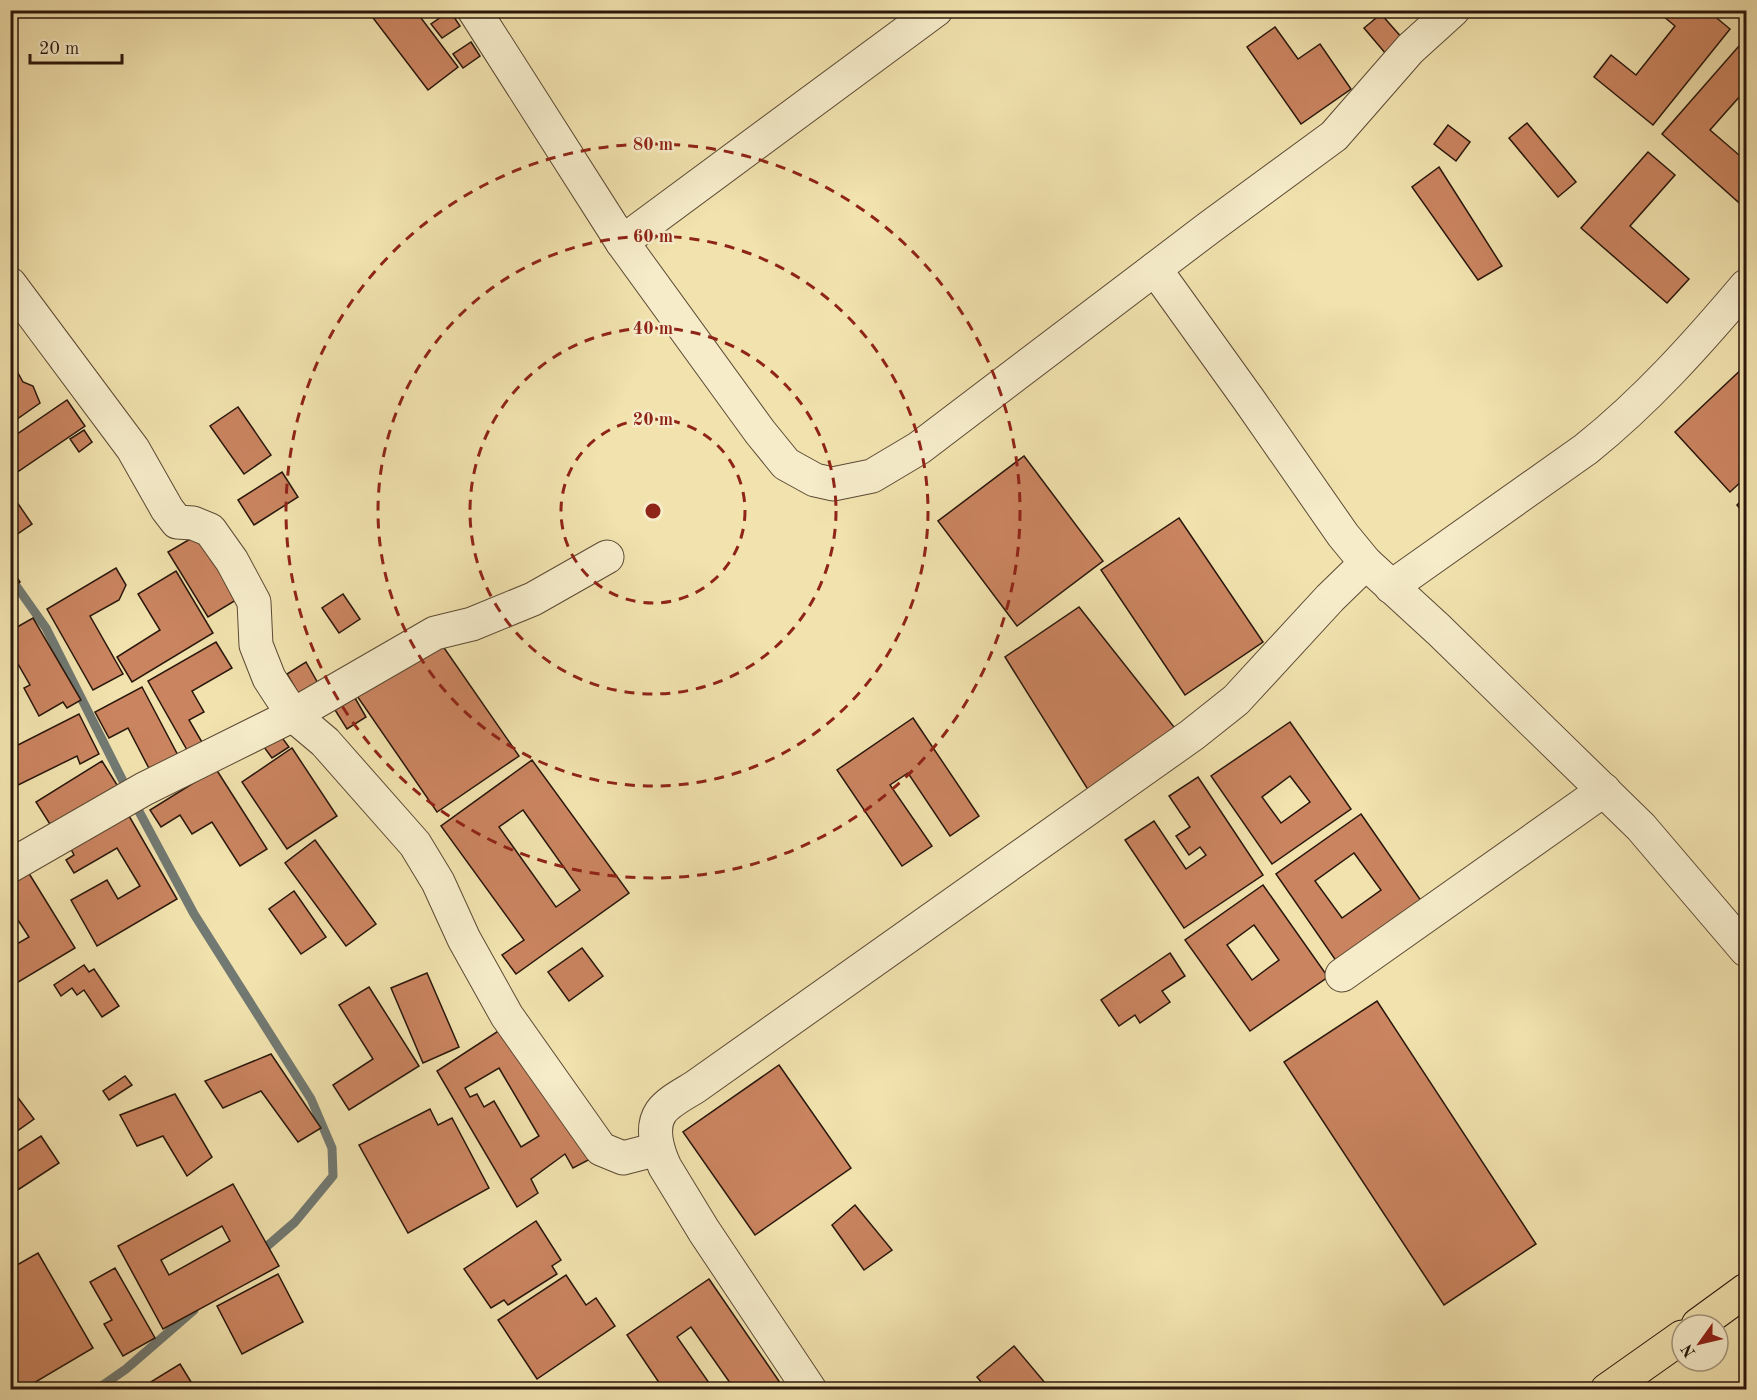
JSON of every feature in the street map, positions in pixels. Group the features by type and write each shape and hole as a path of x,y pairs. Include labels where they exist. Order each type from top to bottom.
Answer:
{"main road":[{"path":"1714,1313 1746,1290"},
{"path":"1607,1389 1670,1345"}],"street":[{"path":"474,10 622,242 760,432 786,464 815,480 833,484 872,476 919,448 1334,136 1410,49 1453,10"},
{"path":"622,242 936,10"},
{"path":"1155,269 1343,535 1366,562 1448,638 1641,827 1746,950"},
{"path":"10,284 133,449 167,509 177,522 193,523 210,530 232,561 254,602 255,645 269,678 293,715 325,742 415,844 438,882 464,939 507,1016 601,1149 623,1158 658,1149"},
{"path":"1391,587 1586,449 1612,428 1701,339 1746,286"},
{"path":"10,866 132,796 293,715 435,633 472,624 533,599 607,557"},
{"path":"810,1389 704,1231 666,1167 658,1149 656,1129 659,1115 664,1109 1192,735 1236,700 1366,562"},
{"path":"1342,975 1604,790"}],"building":[{"path":"367,10 415,10 458,67 428,90"},
{"path":"1656,10 1707,10 1730,29 1653,125 1594,77 1611,55 1636,75 1675,26"},
{"path":"450,11 460,26 442,38 431,24"},
{"path":"1381,14 1403,39 1386,54 1364,28"},
{"path":"1275,27 1298,59 1320,44 1351,89 1301,124 1247,47"},
{"path":"1746,38 1746,101 1741,95 1710,130 1746,161 1746,209 1662,134"},
{"path":"471,42 480,56 463,68 453,54"},
{"path":"1527,123 1576,182 1558,197 1509,138"},
{"path":"1448,125 1470,142 1456,161 1434,144"},
{"path":"1648,152 1675,175 1630,226 1689,279 1667,303 1581,228"},
{"path":"1439,167 1502,266 1478,280 1412,187"},
{"path":"1746,365 1746,477 1730,492 1675,432"},
{"path":"18,373 23,382 33,386 40,403 10,424 10,377"},
{"path":"67,400 85,426 10,477 10,439"},
{"path":"238,407 271,455 244,474 210,426"},
{"path":"84,430 92,442 79,452 70,439"},
{"path":"1024,456 1103,561 1017,626 938,521"},
{"path":"282,472 298,497 254,525 238,500"},
{"path":"10,492 32,524 10,539"},
{"path":"1746,496 1746,516 1737,505"},
{"path":"1179,518 1263,642 1185,695 1101,570"},
{"path":"202,532 241,597 208,617 168,552"},
{"path":"10,567 20,582 10,588"},
{"path":"116,568 126,585 119,600 90,616 123,674 93,690 47,609"},
{"path":"176,571 213,633 132,682 117,657 160,630 138,594"},
{"path":"343,594 360,619 339,633 322,608"},
{"path":"1079,607 1178,732 1092,796 1005,657"},
{"path":"33,618 81,700 67,708 63,702 39,716 24,688 30,685 10,650 10,631"},
{"path":"216,642 232,668 192,691 204,712 189,720 206,749 191,757 148,681"},
{"path":"440,642 519,756 437,812 355,693"},
{"path":"306,662 319,685 300,696 287,674"},
{"path":"142,687 182,763 154,778 128,728 109,738 95,712"},
{"path":"355,698 366,717 347,729 335,710"},
{"path":"79,714 99,754 80,764 77,756 10,789 10,749"},
{"path":"913,718 979,816 950,836 908,773 890,785 932,846 902,866 837,770"},
{"path":"1290,722 1351,809 1272,864 1211,776","holes":["1290,776 1310,802 1281,823 1262,797"]},
{"path":"277,731 289,747 272,758 261,743"},
{"path":"292,748 337,816 287,849 242,782"},
{"path":"532,760 629,893 516,974 502,955 524,940 441,826","holes":["523,810 580,890 556,907 499,827"]},
{"path":"102,761 119,788 53,829 36,802"},
{"path":"216,769 267,849 240,866 212,822 192,834 180,815 161,827 150,810"},
{"path":"1198,777 1263,875 1184,928 1125,840 1154,821 1186,869 1206,855 1200,847 1189,855 1176,836 1190,827 1169,796"},
{"path":"125,809 177,899 97,946 71,900 107,880 118,899 140,886 117,848 74,873 66,860 74,855 67,842"},
{"path":"1361,814 1424,905 1339,965 1276,874","holes":["1354,853 1381,890 1342,918 1315,881"]},
{"path":"315,840 376,924 346,946 285,863"},
{"path":"25,867 75,948 10,987 10,948 29,937 16,917 10,920 10,876"},
{"path":"1263,885 1328,977 1250,1031 1185,940","holes":["1254,925 1279,960 1252,980 1227,945"]},
{"path":"294,891 326,937 301,954 269,909"},
{"path":"582,948 603,976 569,1001 548,972"},
{"path":"1170,953 1185,976 1162,991 1170,1002 1140,1023 1135,1015 1119,1026 1101,1000"},
{"path":"84,965 89,972 94,969 119,1006 102,1017 84,990 77,995 72,988 61,996 54,985"},
{"path":"427,973 459,1047 423,1063 391,988"},
{"path":"369,987 419,1066 349,1110 333,1085 373,1059 339,1005"},
{"path":"1377,1001 1536,1244 1444,1305 1284,1062"},
{"path":"509,1024 596,1156 573,1168 565,1154 531,1179 538,1193 517,1207 437,1071","holes":["499,1068 539,1136 521,1147 494,1101 484,1107 477,1094 470,1097 465,1088"]},
{"path":"271,1054 321,1128 298,1142 261,1091 223,1108 205,1081"},
{"path":"779,1065 851,1168 755,1235 683,1132"},
{"path":"125,1076 132,1085 109,1100 103,1091"},
{"path":"10,1087 34,1119 10,1136"},
{"path":"175,1094 212,1157 187,1176 163,1136 137,1146 120,1115"},
{"path":"430,1109 438,1125 452,1118 489,1188 408,1233 359,1145"},
{"path":"41,1136 59,1163 10,1195 10,1156"},
{"path":"233,1184 279,1266 163,1329 118,1246","holes":["222,1226 230,1241 169,1275 161,1260"]},
{"path":"855,1205 892,1250 864,1270 832,1225"},
{"path":"536,1221 561,1260 552,1266 557,1274 508,1305 504,1300 491,1308 464,1269"},
{"path":"38,1253 93,1348 22,1390 10,1390 10,1269"},
{"path":"115,1268 155,1338 123,1356 104,1324 112,1320 90,1282"},
{"path":"278,1274 303,1322 242,1354 217,1306"},
{"path":"566,1275 586,1305 596,1298 615,1326 537,1379 498,1320"},
{"path":"709,1279 785,1390 735,1390 691,1327 677,1337 714,1390 664,1390 627,1335"},
{"path":"1014,1346 1051,1390 988,1390 977,1377"},
{"path":"180,1364 196,1390 152,1390 149,1383"}],"waterway":[{"path":"10,577 46,628 128,791 194,914 311,1099 332,1148 333,1176 295,1222 258,1254"},
{"path":"96,1390 126,1369 194,1310"}]}
